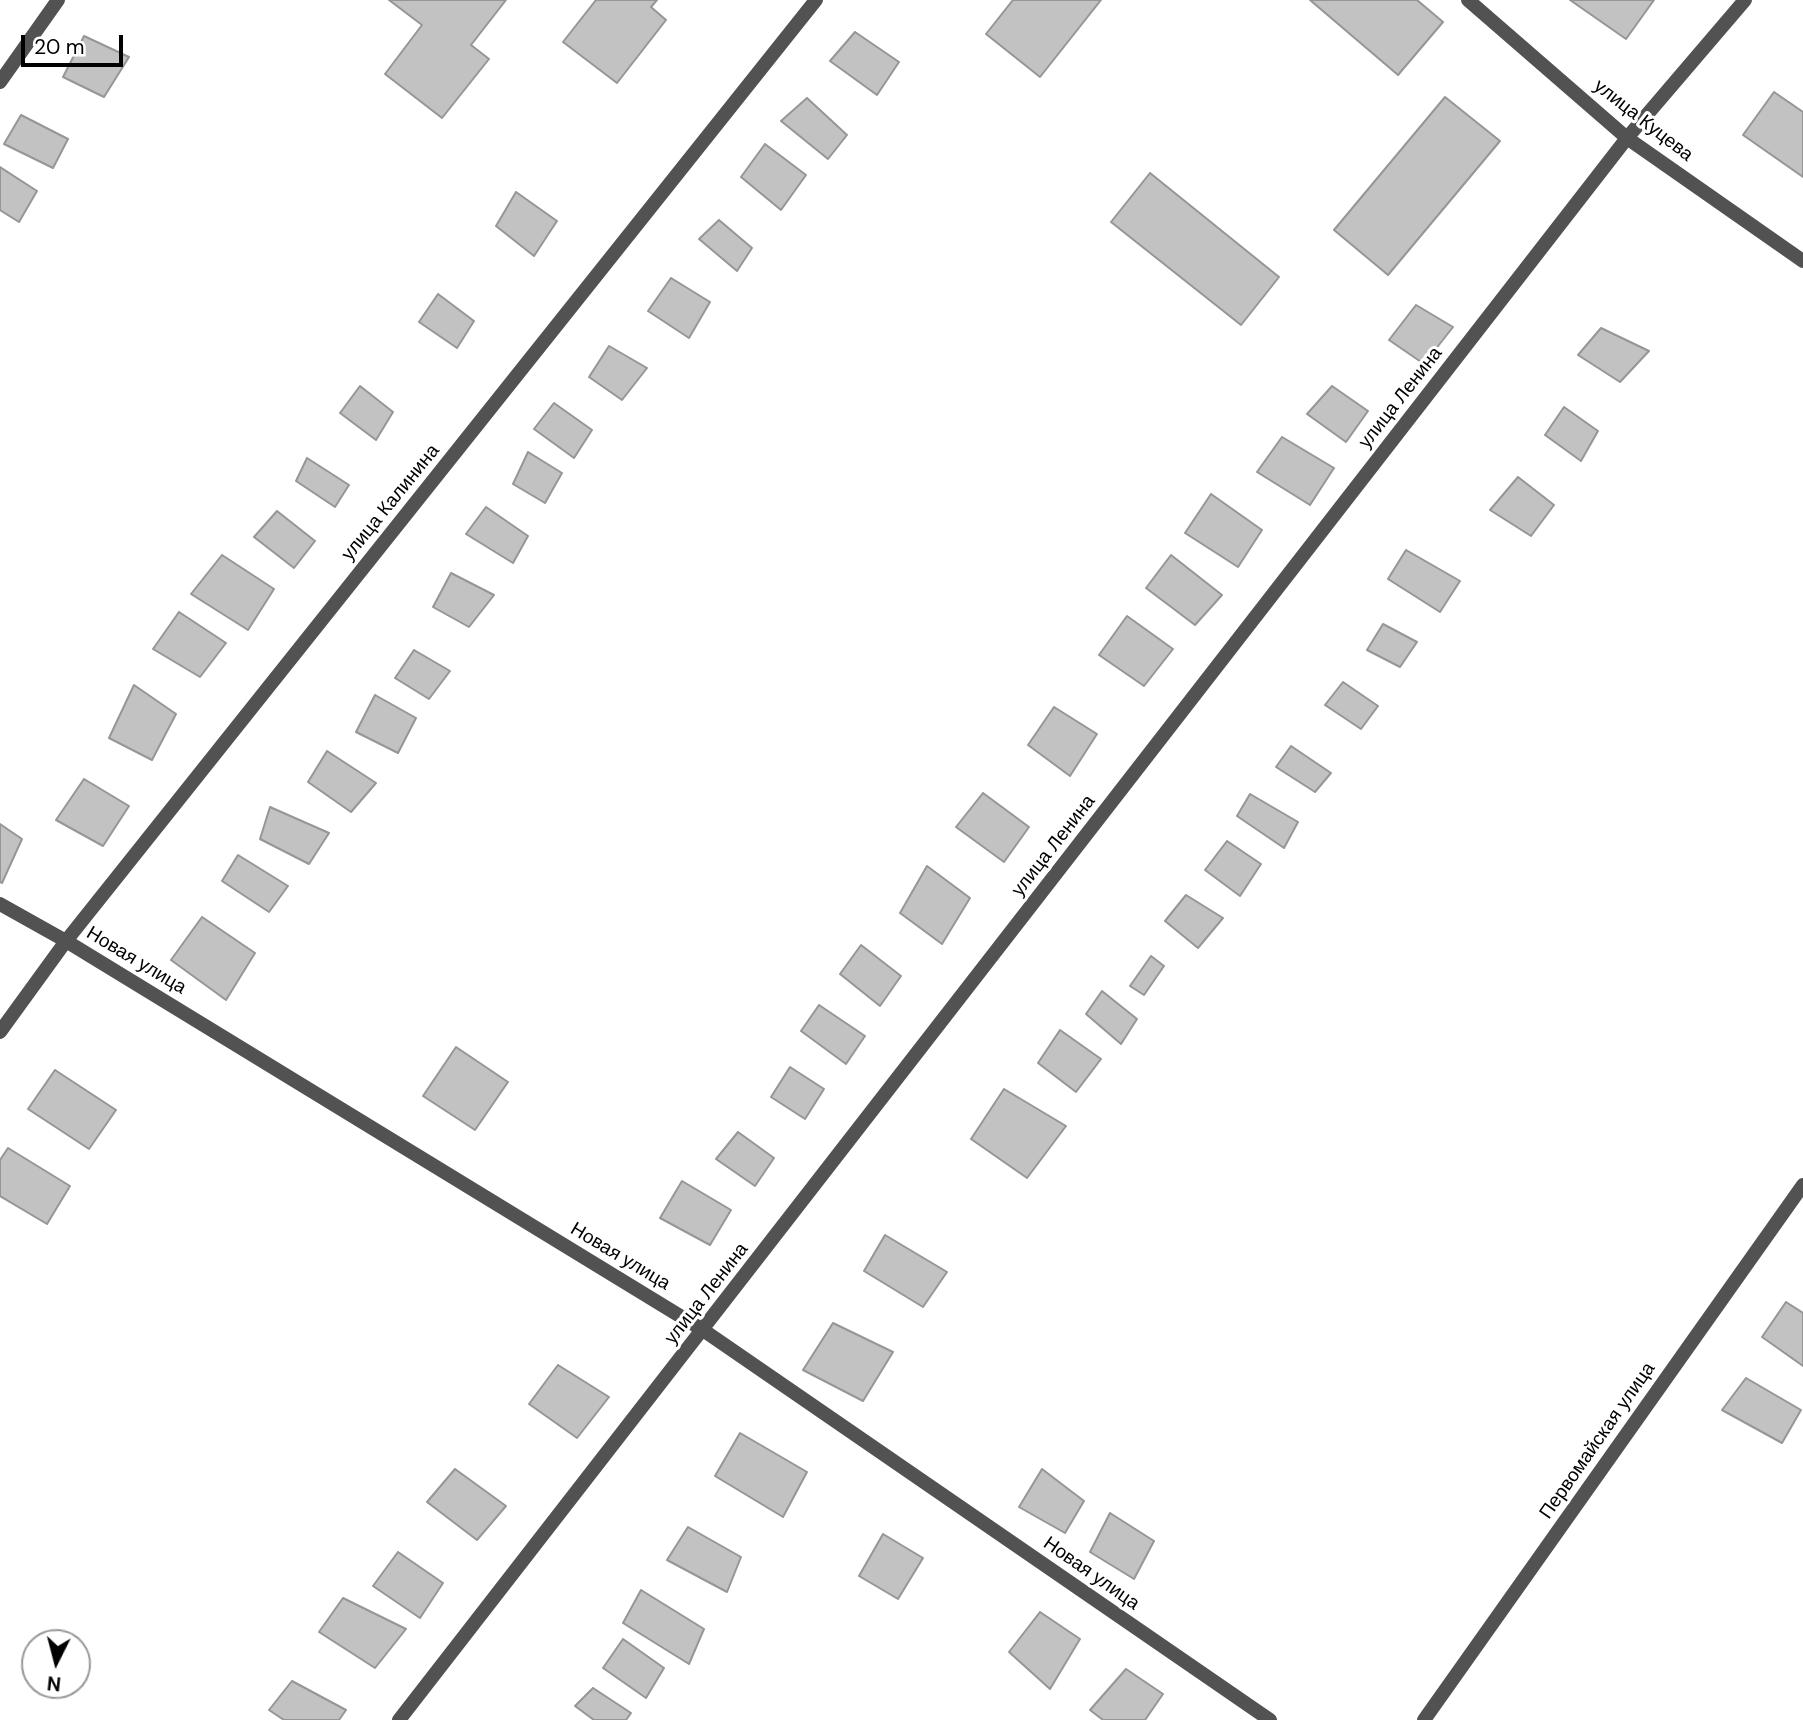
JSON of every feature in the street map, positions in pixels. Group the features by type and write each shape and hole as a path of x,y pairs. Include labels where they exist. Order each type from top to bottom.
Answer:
{"street":[{"path":"0,82 58,0"},
{"name":"улица Калинина","path":"0,1032 66,941 816,0"},
{"name":"улица Куцева","path":"1468,0 1627,138 1803,261"},
{"name":"улица Ленина","path":"399,1720 1627,138 1745,0"},
{"name":"Новая улица","path":"0,904 66,941 704,1330 1270,1720"},
{"name":"Первомайская улица","path":"1424,1720 1803,1185"}],"building":[{"path":"389,0 506,0 471,45 489,59 442,118 385,74 422,25"},
{"path":"596,0 657,0 651,7 666,20 617,83 563,42"},
{"path":"1013,0 1101,0 1040,77 986,34"},
{"path":"1310,0 1417,0 1443,22 1398,75"},
{"path":"1570,0 1654,0 1626,39"},
{"path":"855,32 899,62 877,95 830,61"},
{"path":"84,36 129,57 104,97 63,77"},
{"path":"1774,92 1803,112 1803,177 1743,135"},
{"path":"1445,97 1500,141 1388,275 1334,230"},
{"path":"807,98 847,135 828,159 781,121"},
{"path":"21,115 68,139 53,168 4,144"},
{"path":"765,144 806,175 781,210 741,177"},
{"path":"0,167 37,191 19,222 0,210"},
{"path":"1150,173 1279,277 1241,325 1111,222"},
{"path":"516,192 557,221 534,256 496,226"},
{"path":"719,220 752,248 737,271 699,239"},
{"path":"671,278 710,302 689,338 648,311"},
{"path":"438,294 474,321 457,348 419,322"},
{"path":"1416,305 1453,327 1424,364 1389,340"},
{"path":"1601,328 1649,351 1620,382 1578,355"},
{"path":"609,346 647,368 622,400 589,377"},
{"path":"360,386 393,412 376,440 340,413"},
{"path":"1332,386 1368,411 1346,442 1307,414"},
{"path":"554,403 592,430 574,458 534,429"},
{"path":"1564,407 1598,431 1581,461 1545,435"},
{"path":"1282,437 1334,468 1310,505 1257,472"},
{"path":"528,452 562,473 545,503 513,484"},
{"path":"307,458 349,485 335,507 296,481"},
{"path":"1518,477 1554,505 1531,536 1490,510"},
{"path":"1211,494 1262,530 1238,567 1185,533"},
{"path":"486,507 528,536 513,563 466,534"},
{"path":"277,511 315,541 294,568 254,537"},
{"path":"1406,550 1460,581 1440,612 1388,579"},
{"path":"222,555 274,589 248,630 191,594"},
{"path":"1171,555 1222,595 1195,625 1146,588"},
{"path":"451,573 494,595 469,627 433,607"},
{"path":"179,612 226,643 200,677 153,649"},
{"path":"1127,616 1173,649 1144,686 1099,655"},
{"path":"1383,624 1417,642 1400,667 1367,650"},
{"path":"414,650 450,671 429,699 395,678"},
{"path":"1343,682 1378,706 1361,729 1325,705"},
{"path":"134,685 176,714 152,760 109,738"},
{"path":"375,695 416,718 398,753 356,732"},
{"path":"1054,707 1097,734 1070,776 1028,745"},
{"path":"1291,746 1331,773 1315,792 1276,767"},
{"path":"327,751 376,783 351,812 308,782"},
{"path":"84,779 129,806 103,846 56,820"},
{"path":"983,793 1029,827 1004,862 956,827"},
{"path":"1250,794 1298,822 1284,848 1237,816"},
{"path":"270,807 329,833 309,864 260,839"},
{"path":"0,824 22,839 2,883 0,882"},
{"path":"1227,841 1261,864 1240,896 1205,870"},
{"path":"238,855 288,886 269,912 222,881"},
{"path":"927,866 970,898 942,944 900,913"},
{"path":"1186,895 1223,918 1198,948 1165,921"},
{"path":"202,917 255,953 226,1000 171,960"},
{"path":"861,945 901,976 880,1006 840,974"},
{"path":"1151,956 1164,966 1144,995 1130,986"},
{"path":"1102,991 1137,1019 1121,1044 1086,1014"},
{"path":"819,1005 865,1036 846,1064 801,1031"},
{"path":"1060,1030 1101,1059 1076,1092 1038,1063"},
{"path":"456,1047 508,1082 475,1130 423,1096"},
{"path":"790,1067 824,1089 805,1119 771,1097"},
{"path":"55,1070 116,1110 89,1149 28,1109"},
{"path":"1004,1089 1066,1126 1027,1178 971,1139"},
{"path":"738,1132 774,1158 755,1186 716,1159"},
{"path":"8,1148 70,1186 47,1224 0,1196 0,1160"},
{"path":"682,1181 731,1210 710,1245 660,1218"},
{"path":"885,1235 947,1272 923,1307 864,1271"},
{"path":"1786,1302 1803,1313 1803,1366 1762,1337"},
{"path":"833,1323 893,1352 863,1401 803,1370"},
{"path":"558,1365 609,1397 577,1438 529,1404"},
{"path":"1746,1378 1801,1410 1782,1443 1722,1410"},
{"path":"740,1433 807,1472 783,1517 715,1476"},
{"path":"455,1469 506,1506 477,1540 427,1502"},
{"path":"1042,1469 1084,1501 1065,1533 1019,1507"},
{"path":"1110,1513 1154,1541 1134,1579 1090,1552"},
{"path":"688,1527 741,1557 727,1592 667,1560"},
{"path":"883,1534 923,1558 898,1599 859,1576"},
{"path":"398,1552 443,1583 420,1618 373,1586"},
{"path":"641,1590 704,1629 689,1664 623,1623"},
{"path":"343,1598 406,1629 375,1668 319,1632"},
{"path":"1040,1612 1080,1639 1050,1689 1009,1652"},
{"path":"623,1639 664,1668 646,1698 603,1668"},
{"path":"1126,1669 1163,1694 1145,1720 1103,1720 1090,1710"},
{"path":"292,1681 346,1710 339,1720 284,1720 269,1710"},
{"path":"593,1688 631,1713 626,1720 594,1720 575,1706"}]}
